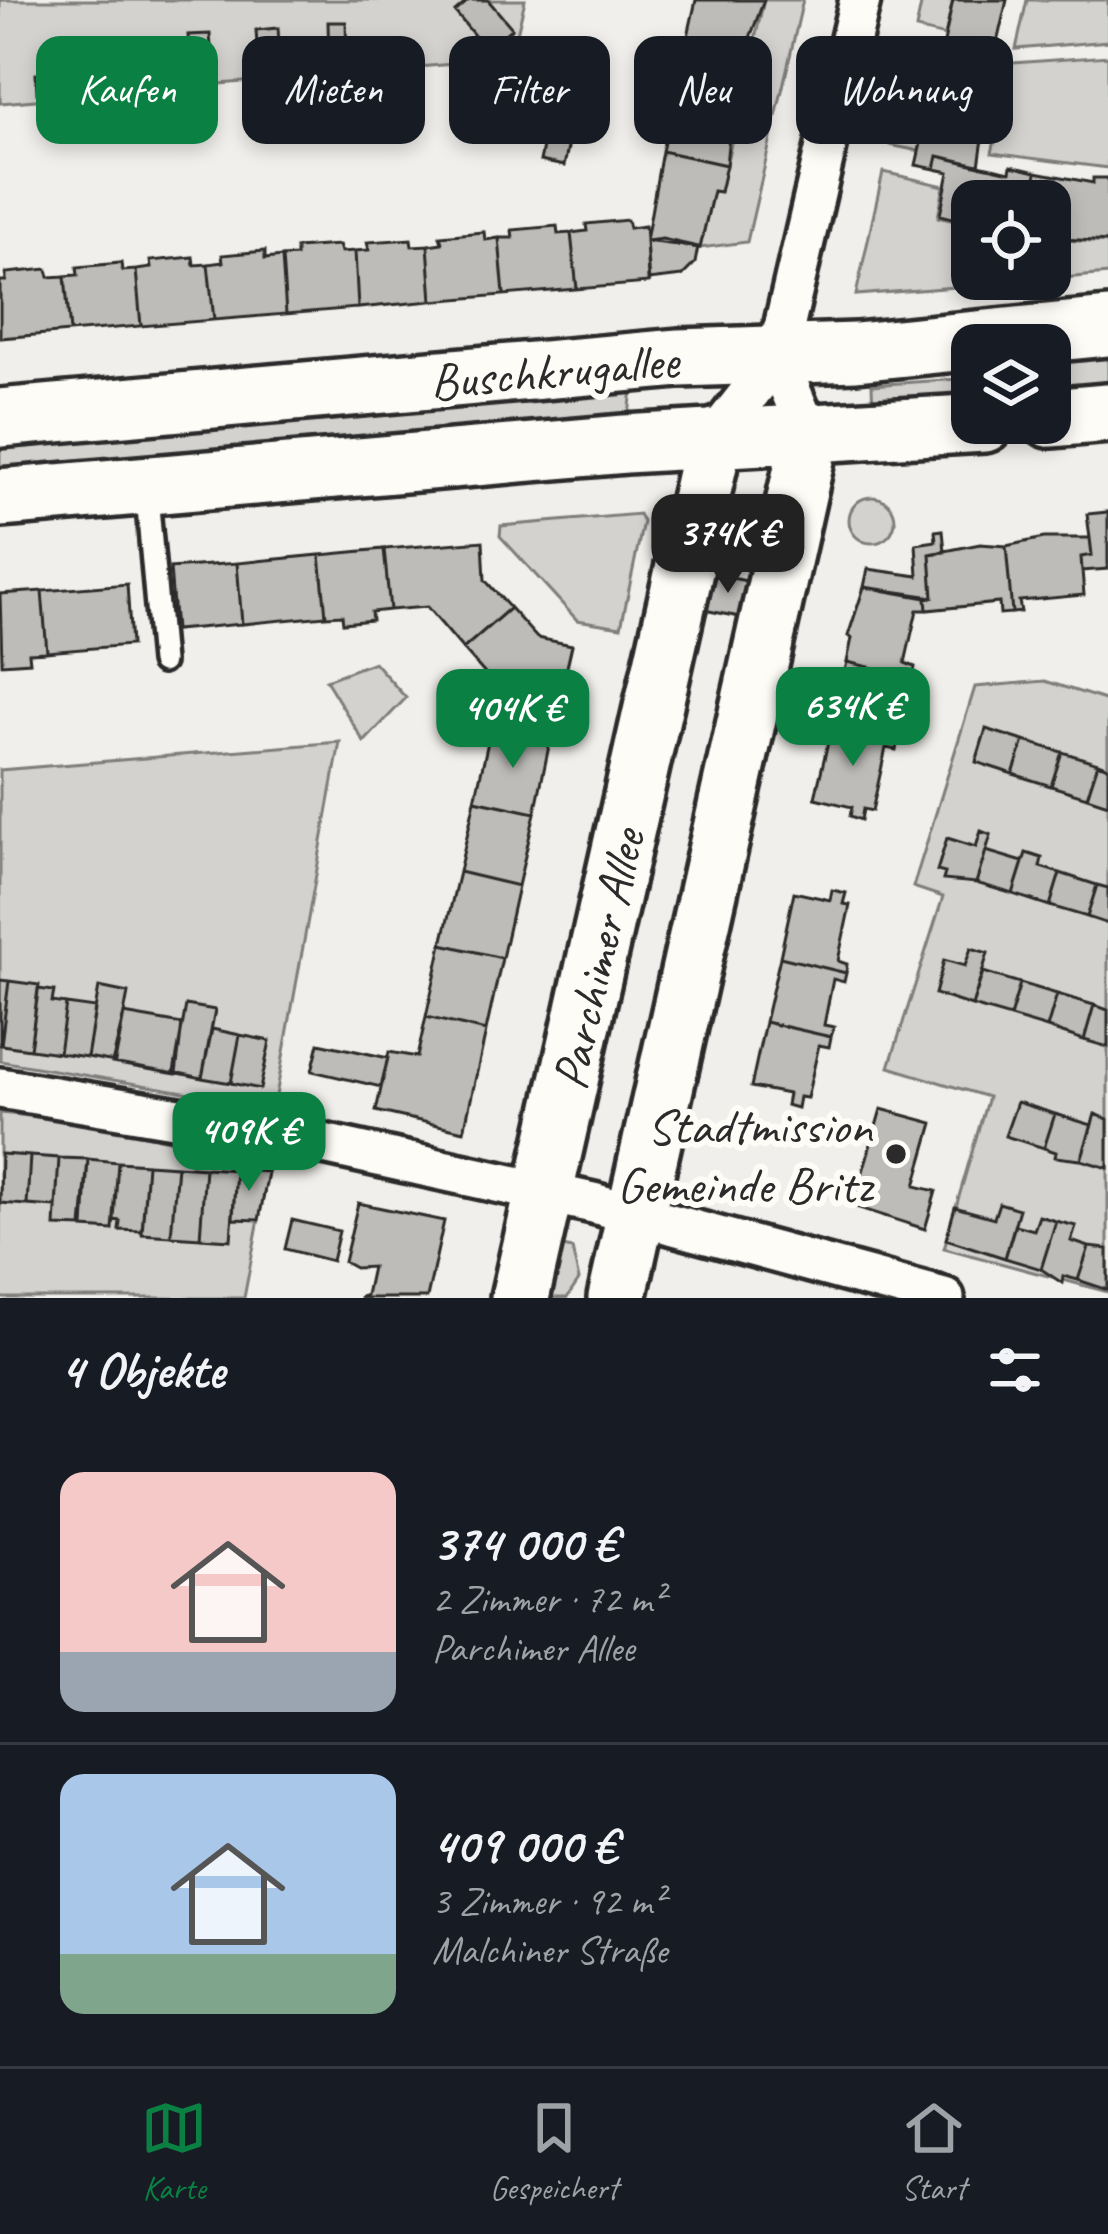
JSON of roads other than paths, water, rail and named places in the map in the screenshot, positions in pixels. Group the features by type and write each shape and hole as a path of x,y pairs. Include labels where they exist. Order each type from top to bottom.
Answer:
{"main road":[{"name":"Buschkrugallee","path":"0,418 679,358 777,358 1108,327"},
{"path":"1071,416 1108,413"},
{"name":"Buschkrugallee","path":"0,498 714,438 951,425"},
{"name":"Parchimer Allee","path":"617,1298 810,436"},
{"name":"Parchimer Allee","path":"520,1298 714,438"}],"street":[{"name":"Parchimer Allee","path":"714,438 777,358 860,0"},
{"path":"777,358 810,436"},
{"path":"0,1088 287,1136 544,1193 944,1298"}],"lane":[{"path":"146,485 162,662"}],"place":[{"name":"Stadtmission Gemeinde Britz","path":"896,1154"}]}
